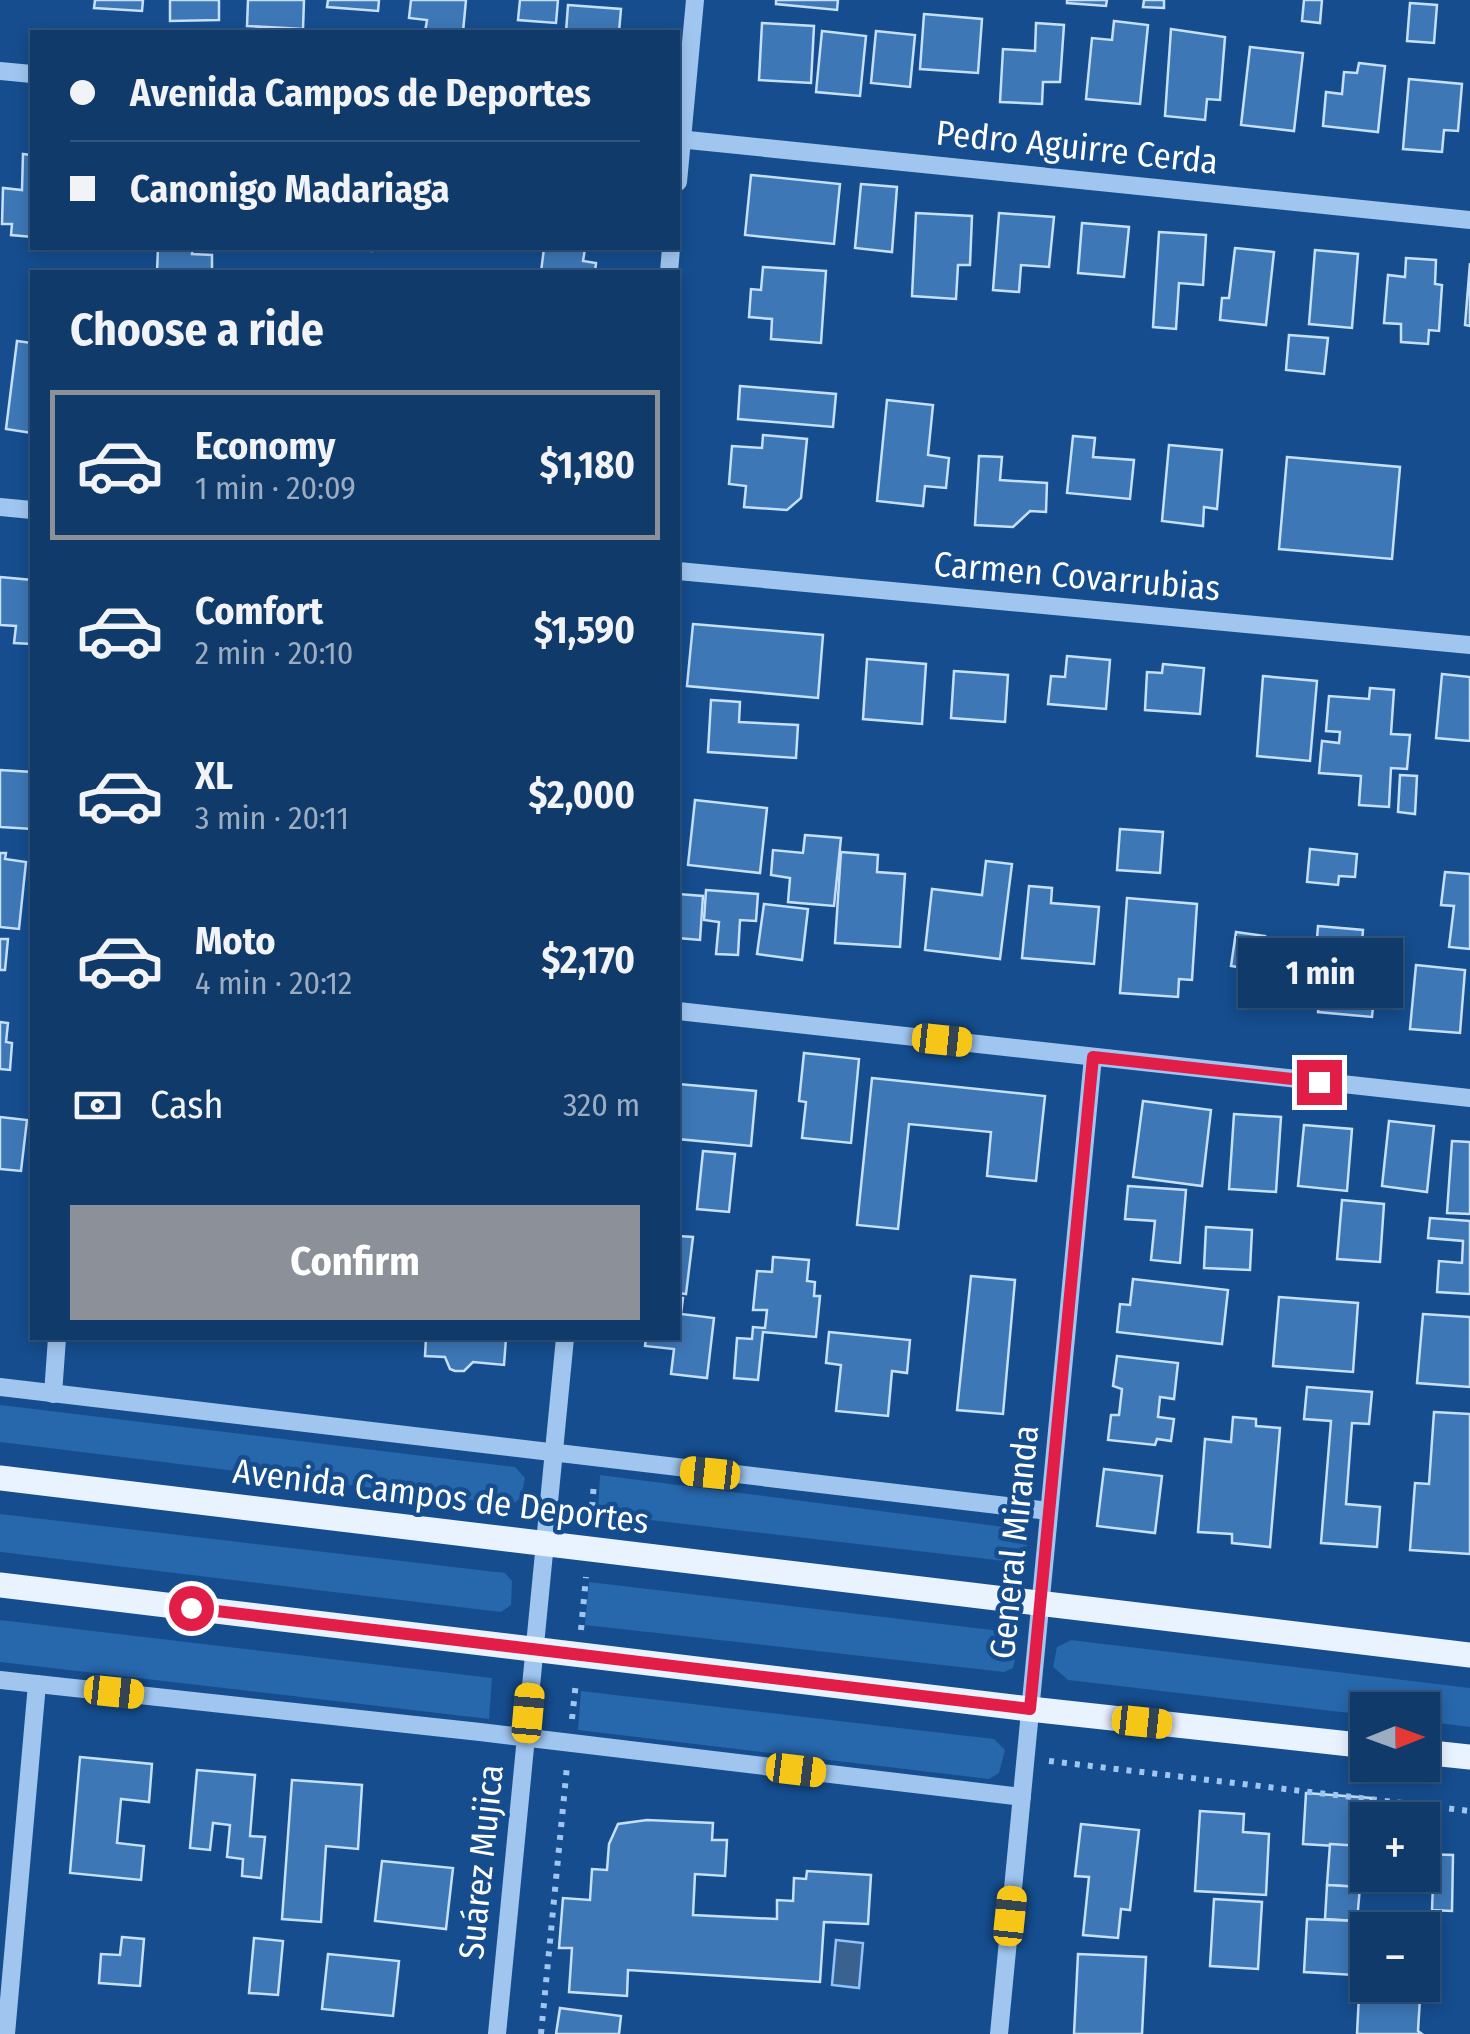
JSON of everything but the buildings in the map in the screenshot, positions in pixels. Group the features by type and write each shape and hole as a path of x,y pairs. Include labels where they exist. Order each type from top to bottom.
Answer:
{"main road":[{"name":"Avenida Campos de Deportes","path":"0,1478 1470,1655"},
{"path":"0,1585 1350,1744"},
{"path":"1440,1754 1470,1758"}],"street":[{"path":"680,140 695,0"},
{"path":"0,70 30,74"},
{"name":"Pedro Aguirre Cerda","path":"680,140 1470,220"},
{"path":"0,507 30,510"},
{"name":"Carmen Covarrubias","path":"680,571 1470,646"},
{"path":"680,1011 1470,1098"},
{"name":"General Miranda","path":"998,2034 1093,1057"},
{"path":"53,1394 58,1340"},
{"name":"Suárez Mujica","path":"497,2034 564,1340"},
{"name":"Avenida Campos de Deportes","path":"0,1387 1050,1511"},
{"path":"0,1680 1022,1797"},
{"path":"6,2034 37,1684"}],"path":[{"path":"1026,1758 1470,1810"}],"shaded area":[{"path":"0,1405 515,1467 525,1478 521,1498 511,1505 0,1442"},
{"path":"600,1475 1020,1529 1028,1541 1024,1557 1013,1562 598,1514"},
{"path":"0,1514 505,1573 512,1581 511,1605 501,1612 0,1552"},
{"path":"589,1582 1009,1632 1018,1644 1013,1668 1004,1672 585,1625"},
{"path":"0,1620 492,1678 489,1719 0,1662"},
{"path":"1071,1640 1470,1688 1470,1727 1440,1723 1440,1692 1350,1692 1350,1713 1068,1680 1053,1667 1057,1647"},
{"path":"581,1691 994,1739 1005,1750 999,1773 989,1779 578,1730"},
{"path":"836,1940 863,1943 859,1988 832,1985"}],"route":[{"path":"191,1608 1030,1709 1093,1057 1319,1082"}]}
